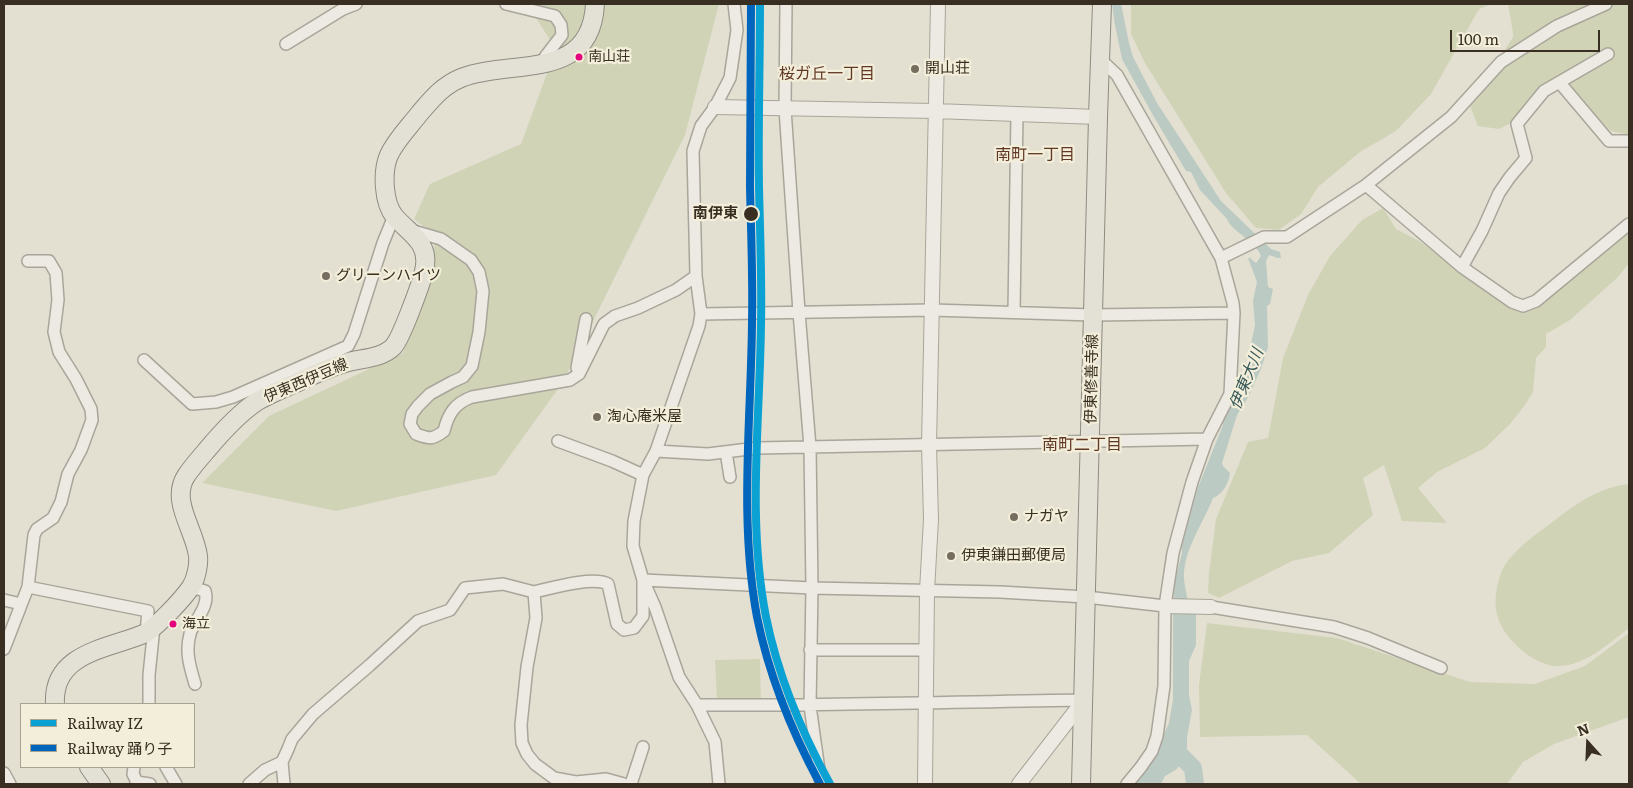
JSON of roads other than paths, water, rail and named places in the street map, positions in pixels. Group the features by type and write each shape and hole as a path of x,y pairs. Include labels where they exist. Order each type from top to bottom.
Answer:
{"main road":[{"path":"394,216 389,205 385,185 386,164 394,146 438,92 447,85 473,74 545,64 559,60 579,47 590,30 595,4"},
{"name":"伊東修善寺線","path":"1081,784 1102,4"},
{"name":"伊東西伊豆線","path":"55,703 57,683 62,674 76,660 150,630 191,587 198,566 198,557 182,501 181,488 186,475 221,434 257,402 324,370 381,354 395,345 421,283 425,267 425,256 421,246 410,230 394,216"},
{"path":"90,768 101,784"}],"street":[{"path":"286,44 341,6 356,4"},
{"path":"506,4 555,16 561,25 562,34 545,57 545,64"},
{"path":"719,784 715,742 697,705 679,678 655,607 643,580 633,546 634,521 643,475 656,451 701,314 696,276 693,151 701,126 715,107 730,78 737,30 734,4"},
{"path":"786,4 785,109 810,447 812,588 810,706 821,784"},
{"path":"925,784 924,702 930,519 929,445 938,4"},
{"path":"1226,255 1264,237 1287,237 1366,185 1452,117 1501,62 1557,26 1606,4"},
{"path":"1462,266 1482,231 1499,193 1510,176 1526,158 1517,124 1544,91 1608,54"},
{"path":"1100,58 1117,75 1226,255 1234,313 1230,394 1207,439 1192,482 1173,553 1165,606 1164,686 1157,736 1152,750 1127,784"},
{"path":"1560,83 1609,141 1629,141"},
{"path":"715,107 1017,113 1098,117"},
{"path":"1014,312 1017,113"},
{"path":"1366,185 1462,266 1512,302 1524,306 1536,301 1629,224"},
{"path":"144,360 192,404 216,402 233,397 348,346 354,334 383,243 394,216"},
{"path":"410,230 441,239 471,260 479,272 483,291 479,332 472,366 463,377 430,394 412,414 410,424 416,434 428,438 436,437 444,431 446,419 451,411 462,401 472,397 570,380 579,374 604,324 615,316 638,308 676,290 696,276"},
{"path":"4,649 28,587 34,535 37,529 53,518 61,502 68,474 81,450 92,420 91,409 76,379 59,352 54,332 58,300 56,273 49,261 28,261"},
{"path":"701,314 932,310 1093,314 1234,313"},
{"path":"570,380 578,364 586,319"},
{"path":"656,451 708,454 757,448 1207,439"},
{"path":"558,441 643,475"},
{"path":"726,452 730,477"},
{"path":"284,784 282,762 292,739 313,714 364,671 418,621 450,610 466,588 502,584 534,592 592,580 603,581 608,584 617,624 624,630 634,628 644,616 643,580"},
{"path":"643,580 812,588 1000,592 1086,597 1165,606 1211,607 1334,627 1368,638 1441,668"},
{"path":"28,587 148,611 150,630 149,703"},
{"path":"191,587 205,591 207,598 201,614 190,633 188,662 195,684"},
{"path":"534,592 536,618 527,666 521,725 522,743 527,754 535,764 554,778 576,782 606,779 624,784"},
{"path":"4,600 20,604"},
{"path":"810,650 926,650"},
{"path":"697,705 810,706 924,702 1084,700"},
{"path":"1020,784 1084,700"},
{"path":"630,784 643,747"},
{"path":"249,784 265,770 282,762"},
{"path":"134,768 133,774 137,783 150,784"},
{"path":"167,768 176,784"},
{"path":"4,773 10,784"}],"water":[{"name":"伊東大川","path":"1112,4 1121,4 1133,57 1157,103 1221,201 1271,249 1280,252 1281,258 1269,255 1266,261 1268,287 1273,289 1270,304 1267,306 1268,347 1261,369 1237,415 1222,463 1230,473 1228,481 1223,491 1213,498 1194,537 1187,558 1184,579 1185,587 1189,610 1196,615 1196,645 1189,661 1189,695 1192,710 1187,737 1187,750 1177,769 1165,776 1161,784 1134,784 1149,767 1169,723 1173,700 1175,580 1182,553 1182,545 1197,490 1246,367 1251,366 1255,357 1251,344 1255,325 1253,301 1257,282 1248,258 1256,263 1261,256 1254,246 1230,224 1200,190 1191,172 1186,171 1154,117 1122,59"}],"waterway":[{"path":"1173,748 1193,768 1195,784"}],"rail line":[{"name":"踊り子","path":"751,4 750,187 752,306 747,470 748,544 757,617 768,661 782,703 820,784"},
{"name":"IZ","path":"760,4 759,164 761,306 756,470 757,544 760,581 771,639 784,682 809,744 830,784"}],"place":[{"name":"南山荘","path":"579,57"},
{"name":"開山荘","path":"915,69"},
{"name":"南伊東","path":"751,214"},
{"name":"グリーンハイツ","path":"326,276"},
{"name":"淘心庵米屋","path":"597,417"},
{"name":"ナガヤ","path":"1014,517"},
{"name":"伊東鎌田郵便局","path":"951,556"},
{"name":"海立","path":"173,624"}],"district":[{"name":"桜ガ丘一丁目","path":"827,74"},
{"name":"南町一丁目","path":"1035,155"},
{"name":"南町二丁目","path":"1082,445"}]}
